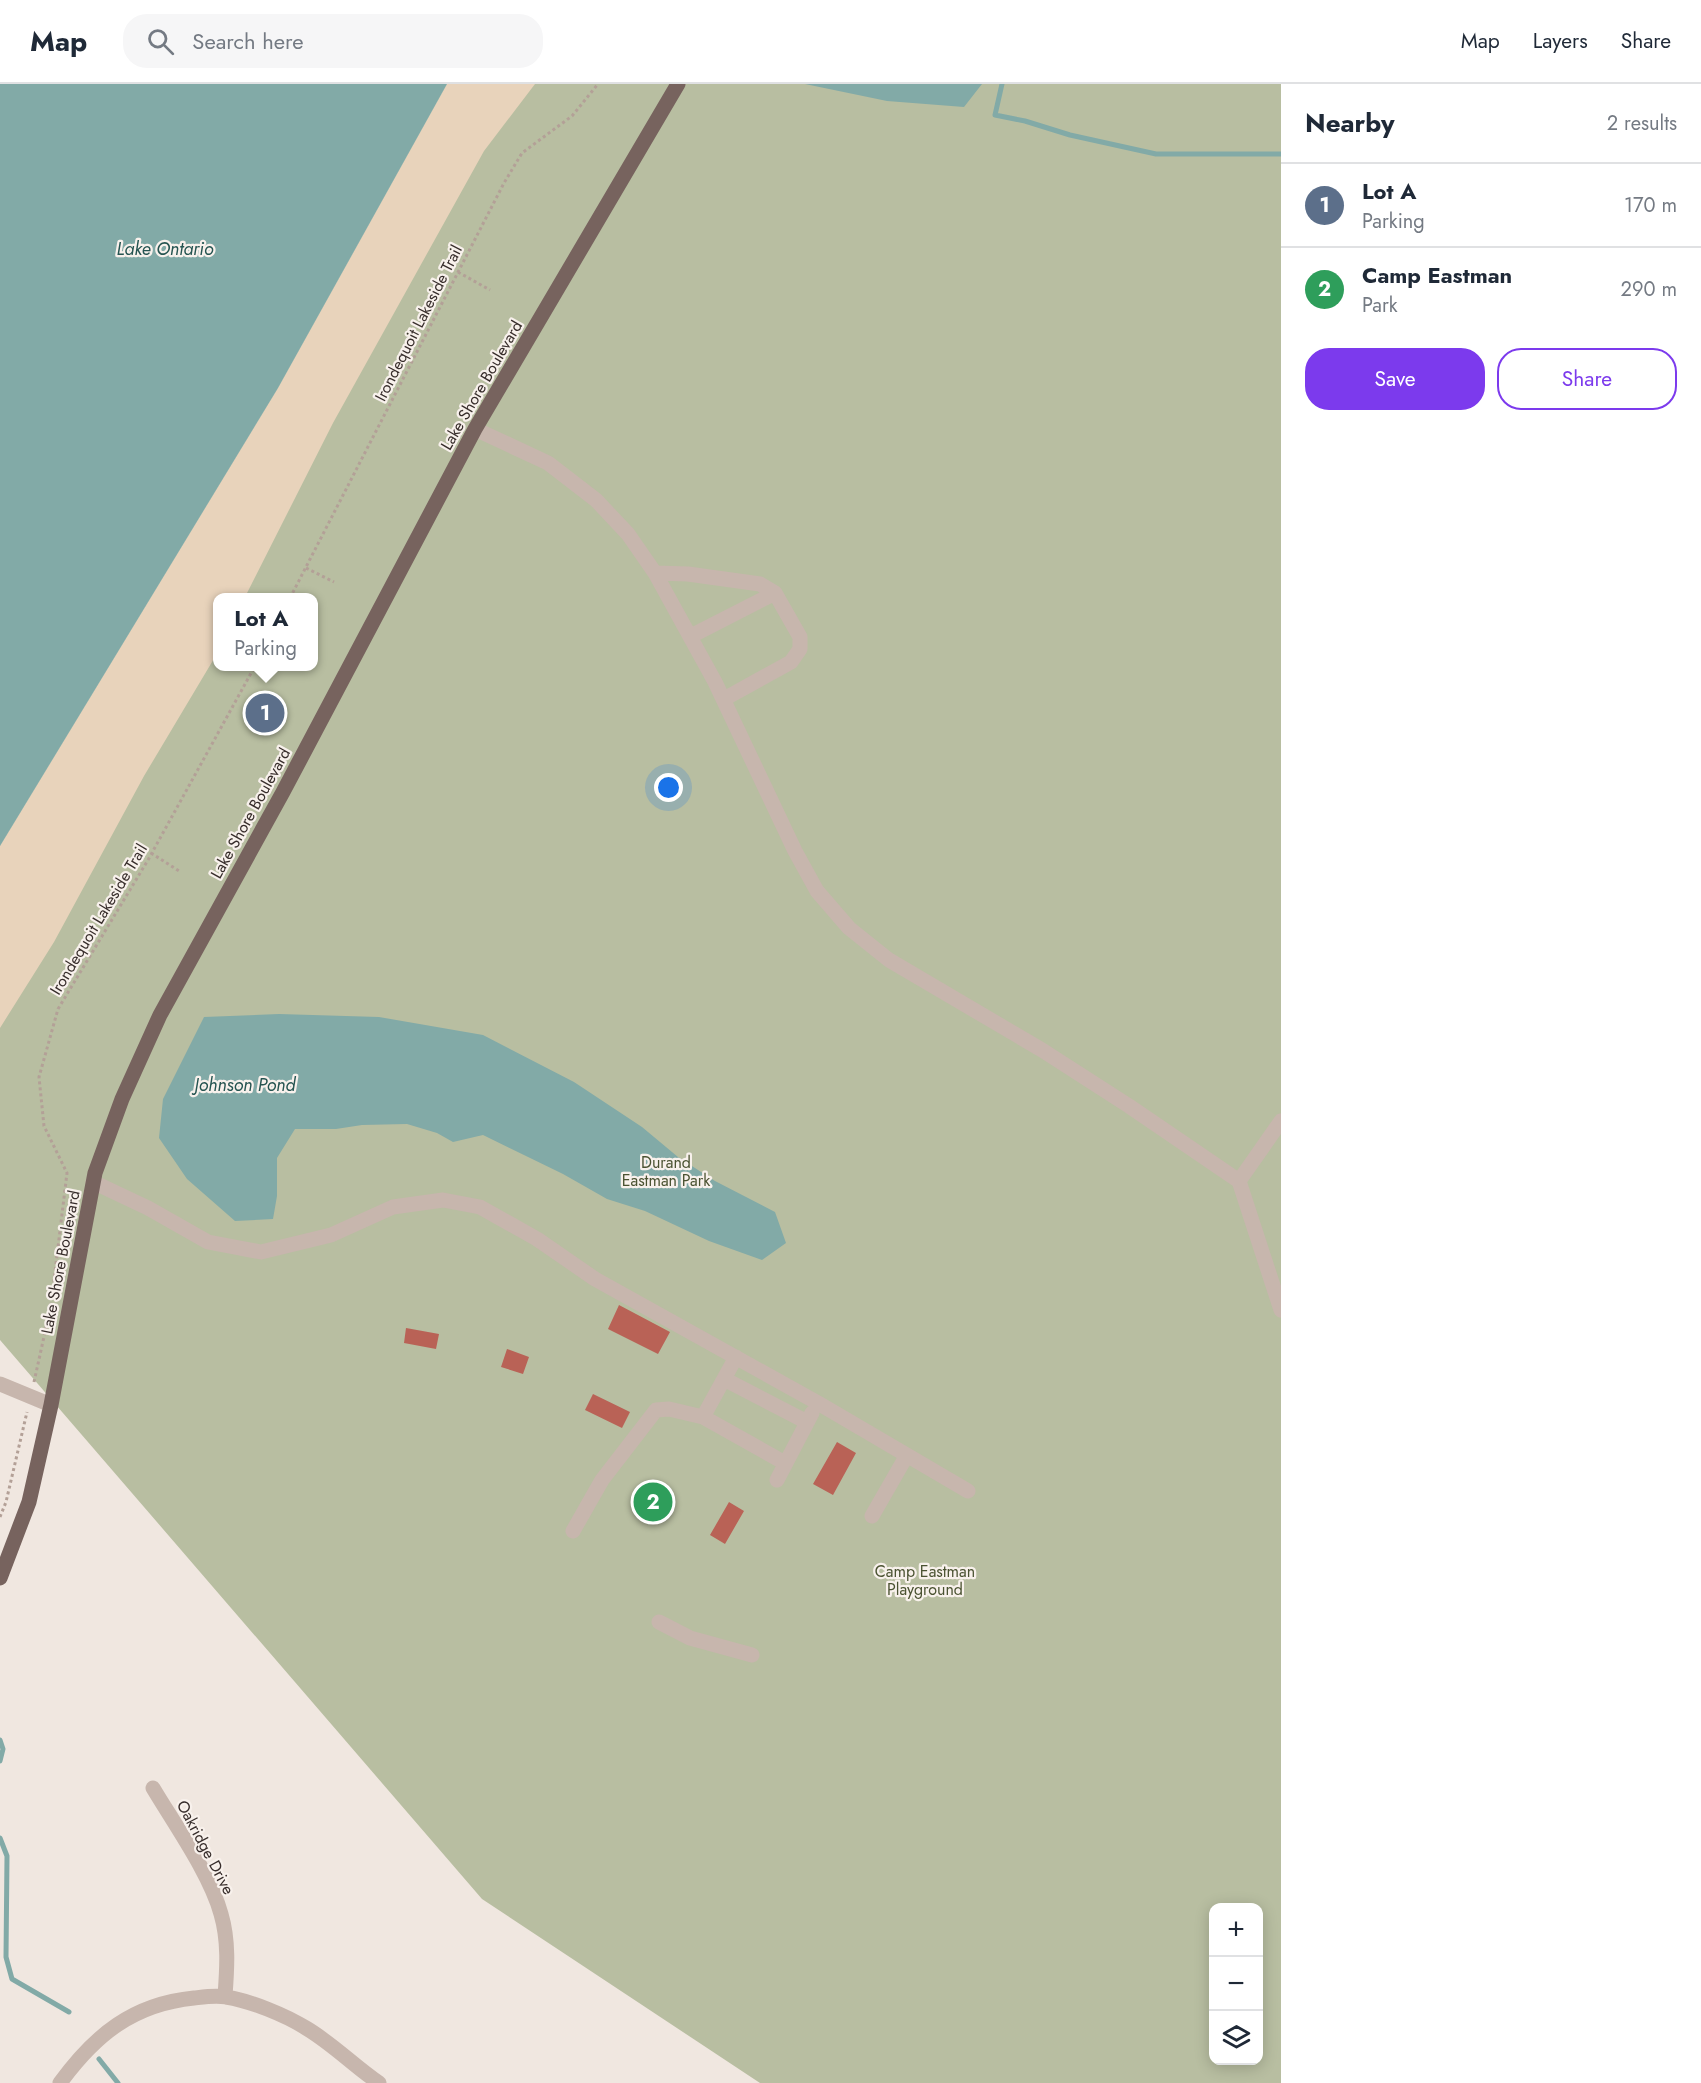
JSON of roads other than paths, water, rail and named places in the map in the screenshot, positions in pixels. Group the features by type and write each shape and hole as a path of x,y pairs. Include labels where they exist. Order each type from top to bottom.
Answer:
{"main road":[{"name":"Lake Shore Boulevard","path":"0,1578 28,1502 51,1405 93,1182 122,1099 160,1015 283,792 475,429 678,84"}],"street":[{"path":"475,429 548,464 596,500 628,534 656,573 691,636 817,891 849,928 889,960 1042,1050 1239,1181 1281,1310"},
{"path":"656,573 688,574 760,584 776,593 800,637 800,649 792,662 724,699"},
{"path":"691,636 776,593"},
{"path":"1239,1181 1281,1120"},
{"path":"93,1182 148,1208 208,1242 261,1252 331,1235 393,1207 443,1200 480,1207 537,1239 595,1279 818,1403 968,1491"},
{"path":"703,1417 736,1357"},
{"path":"724,1379 807,1422"},
{"path":"0,1384 51,1405"},
{"path":"777,1480 818,1403"},
{"path":"573,1531 602,1480 656,1410 669,1409 703,1417 785,1463"},
{"path":"872,1516 907,1455"},
{"path":"658,1622 690,1638 752,1655"},
{"name":"Oakridge Drive","path":"153,1788 193,1856 221,1914 226,1937 225,1996"},
{"path":"60,2083 92,2045 115,2025 145,2008 170,2000 225,1996 270,2011 305,2027 330,2044 370,2080"}],"water":[{"name":"Lake Ontario","path":"0,84 447,84 278,388 0,846"},
{"path":"805,84 982,84 964,107 887,101"},
{"name":"Johnson Pond","path":"279,1014 379,1017 483,1035 574,1082 642,1127 678,1157 715,1181 775,1212 786,1243 762,1260 709,1241 645,1211 607,1199 563,1174 483,1135 453,1142 437,1133 407,1124 362,1125 336,1129 295,1129 277,1158 277,1196 273,1219 235,1221 187,1179 159,1138 163,1099 204,1017"}],"waterway":[{"path":"1002,84 995,115 1025,121 1070,135 1156,154 1281,154"},
{"path":"0,1740 3,1749 0,1761"},
{"path":"0,1838 7,1856 6,1957 12,1979 69,2012"},
{"path":"99,2059 118,2083"}],"place":[{"name":"Lot A","path":"265,713"},
{"name":"Camp Eastman","path":"653,1502"}],"park label":[{"name":"Durand Eastman Park","path":"666,1171"},
{"name":"Camp Eastman Playground","path":"925,1580"}]}
